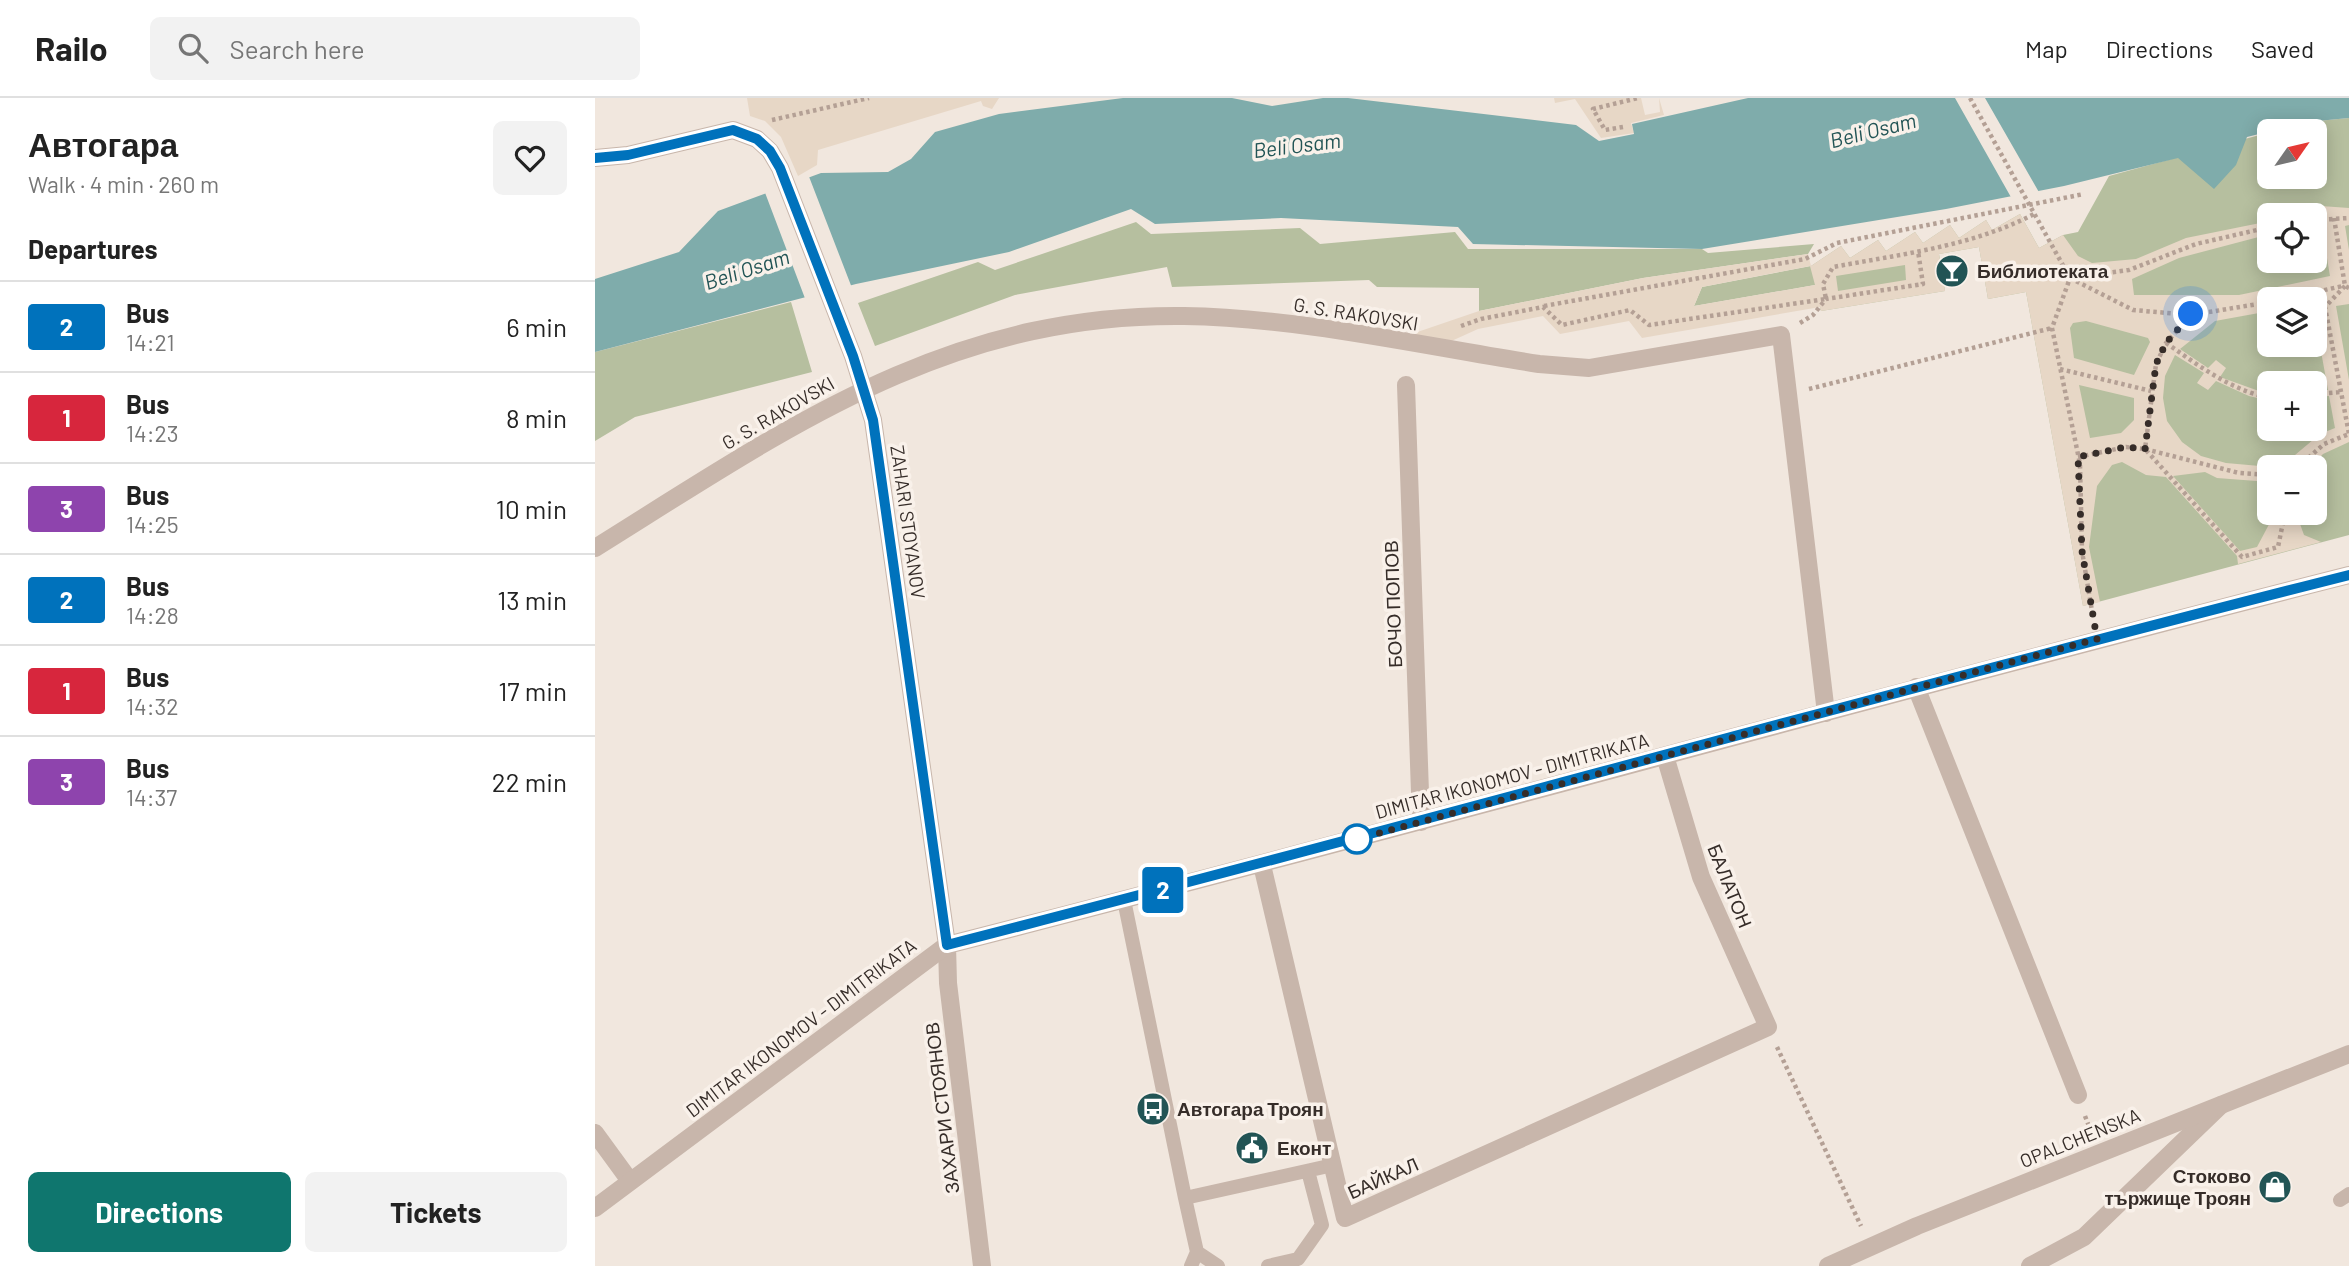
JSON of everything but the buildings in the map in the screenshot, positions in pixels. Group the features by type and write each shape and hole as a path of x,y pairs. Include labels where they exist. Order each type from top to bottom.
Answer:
{"street":[{"path":"595,158 628,155 740,131"},
{"name":"ZAHARI STOYANOV","path":"740,131 770,151 780,168 853,356 873,420 947,945"},
{"name":"G. S. RAKOVSKI","path":"595,548 794,424 864,388 915,366 1021,333 1076,324 1182,316 1289,325 1539,364 1589,368 1781,335 1826,713"},
{"name":"БОЧО ПОПОВ","path":"1406,385 1421,822"},
{"name":"DIMITAR IKONOMOV - DIMITRIKATA","path":"595,1208 947,945 1262,865 1916,687 2349,575"},
{"path":"1916,687 2078,1095"},
{"name":"БАЛАТОН","path":"1665,756 1701,877 1767,1027"},
{"name":"БАЙКАЛ","path":"1262,865 1345,1218 1767,1027"},
{"name":"ЗАХАРИ СТОЯНОВ","path":"947,945 948,983 982,1266"},
{"name":"OPALCHENSKA","path":"1828,1266 2098,1153 2349,1054"},
{"path":"2030,1266 2084,1237 2221,1104"},
{"path":"595,1132 630,1181"}],"lane":[{"path":"1124,900 1185,1198 1194,1259 1218,1266"},
{"path":"1185,1198 1333,1165"},
{"path":"1268,1266 1298,1259 1322,1225 1308,1171"}],"path":[{"path":"740,131 869,98"},
{"path":"1623,127 1605,130 1593,108 1638,98"},
{"path":"1970,98 2070,278 2133,310 2191,314 2257,304"},
{"path":"1459,327 1481,319 1805,259 1837,243 2084,194"},
{"path":"1826,299 1823,284 1833,267 1969,240 2036,213"},
{"path":"2327,219 2349,218"},
{"path":"2334,219 2348,286"},
{"path":"2070,278 2129,270 2196,244 2257,230"},
{"path":"1543,307 1562,325 1630,310 1649,326 1923,284 1918,251"},
{"path":"2070,278 2052,328 2078,457 2082,551 2097,639"},
{"path":"2327,290 2348,286"},
{"path":"2312,455 2324,444 2349,434 2325,307 2348,286"},
{"path":"1813,315 1826,299"},
{"path":"2191,314 2166,343 2156,364 2145,449 2242,557 2279,550 2283,525"},
{"path":"1788,394 2052,328"},
{"path":"2166,343 2211,374 2257,395"},
{"path":"2060,369 2151,391"},
{"path":"2327,393 2341,392"},
{"path":"2078,457 2126,447 2145,449 2239,473 2257,474"},
{"path":"1767,1027 1871,1247"},
{"path":"2078,1095 2098,1153"}],"green space":[{"path":"2349,118 2349,535 2083,606 2026,292 1988,299 1979,247 1939,254 1945,291 1821,311 1815,285 1694,306 1702,287 1811,266 1841,246 1850,258 1878,240 1886,251 1915,232 1923,243 1950,225 1959,238 1986,220 1992,230 2020,214 2039,248 2063,235 2078,232 2109,176 2257,136 2257,189 2327,189 2327,120"},
{"path":"1136,222 1151,234 1300,228 1320,244 1455,232 1468,249 1702,249 1708,253 1814,244 1808,254 1643,278 1479,311 1479,288 1377,287 1369,280 1172,287 1167,267 1015,295 875,346 858,303 978,262 995,270"},
{"path":"791,302 812,372 635,417 595,441 595,352"}],"shaded area":[{"path":"747,98 999,98 992,109 983,106 981,101 818,150 817,165 798,176 781,137 765,121 750,116"},
{"path":"1554,98 1641,98 1645,115 1660,112 1659,98 1664,115 1631,123 1634,133 1601,138 1575,99 1555,103"},
{"path":"2327,206 2349,208 2349,225 2345,226 2349,250 2349,304 2336,306 2349,380 2349,442 2322,455 2295,455 2312,441 2327,441 2327,431 2335,428 2327,396 2327,371 2325,371 2322,357 2327,357 2327,287 2277,287 2330,276 2327,258"},
{"path":"2020,214 2039,248 2063,235 2078,256 2092,263 2136,259 2186,238 2257,224 2257,237 2179,258 2132,279 2134,295 2239,295 2257,291 2257,313 2215,321 2180,349 2208,368 2216,360 2226,368 2220,377 2257,390 2257,398 2216,381 2208,390 2197,383 2204,373 2175,355 2165,376 2163,398 2167,421 2182,442 2201,456 2226,463 2257,466 2257,481 2217,478 2205,472 2173,476 2240,551 2257,547 2269,525 2300,525 2304,535 2321,542 2238,564 2237,556 2166,477 2146,475 2122,462 2112,465 2097,486 2089,547 2100,602 2083,606 2026,292 1988,299 1979,247 1939,254 1945,291 1821,311 1820,307 1642,338 1629,321 1560,334 1543,316 1478,329 1436,348 1394,340 1479,311 1643,278 1808,254 1811,266 1841,246 1850,258 1878,240 1886,251 1915,232 1923,243 1950,225 1959,238 1986,220 1992,230","holes":["1905,265 1906,280 1838,291 1836,276","1810,266 1815,285 1694,306 1702,287","2086,321 2148,338 2150,342 2134,375 2074,358 2070,328 2073,323","2079,385 2134,398 2134,420 2121,433 2090,438"]}],"water":[{"name":"Beli Osam","path":"1123,98 1232,98 1272,106 1323,98 1348,98 1576,125 1599,141 1634,134 1632,124 1748,98 2349,98 2349,118 2257,119 2257,134 2247,137 2236,165 2214,189 2178,158 2064,186 1946,209 1702,249 1473,244 1458,227 1281,218 1155,224 1131,209 1009,252 856,284 595,352 595,279 679,252 718,211 821,173 888,172 911,159 935,132 999,114"}],"pier":[{"path":"1955,98 1985,98 2040,194 2012,199"},
{"path":"808,174 852,288 806,301 764,190"}],"bus line":[{"name":"2","path":"595,158 628,155 733,130 746,132 757,139 770,151 780,168 853,356 873,420 947,945 1262,865 1942,680 2349,575"}],"place":[{"name":"Библиотеката","path":"1952,271"},
{"name":"Автогара Троян","path":"1153,1109"},
{"name":"Еконт","path":"1252,1148"},
{"name":"Стоково тържище Троян","path":"2275,1187"}],"route":[{"path":"1357,839 1350,841 2097,639 2082,551 2078,457 2126,447 2145,449 2156,364 2166,343 2191,314"}]}
